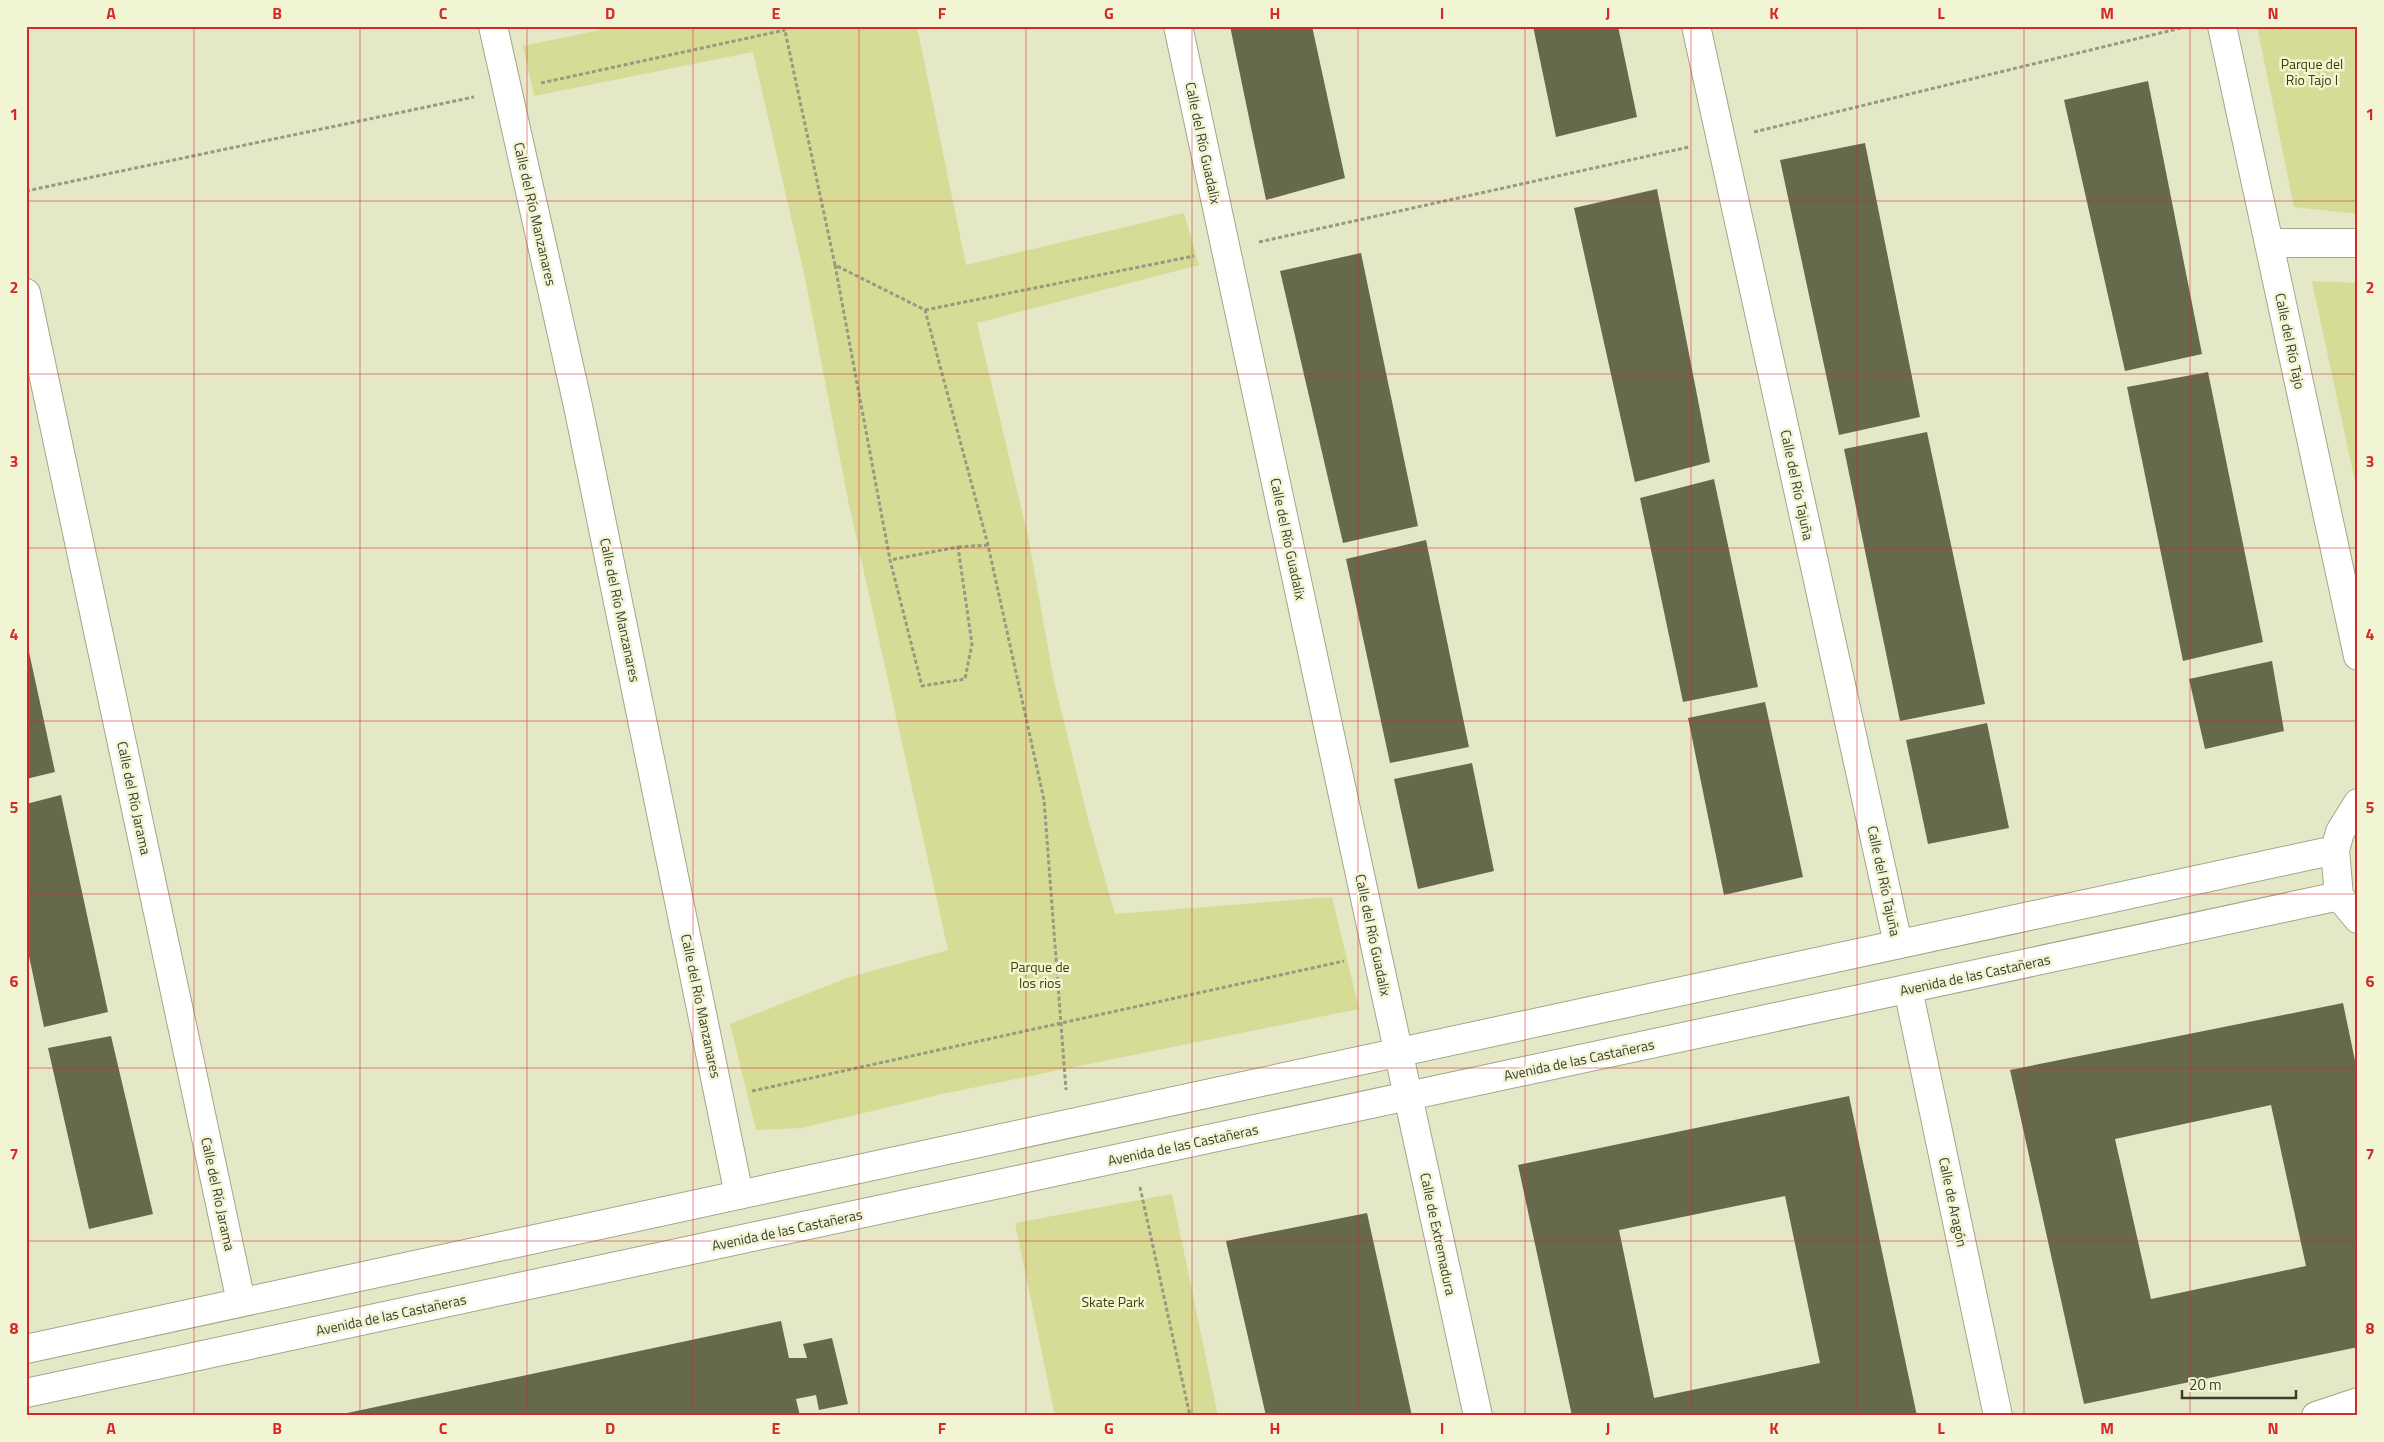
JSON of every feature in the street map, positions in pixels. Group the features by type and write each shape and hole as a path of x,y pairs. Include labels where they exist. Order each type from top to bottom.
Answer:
{"street":[{"name":"Calle del Río Manzanares","path":"493,26 578,406 739,1195"},
{"name":"Calle del Río Guadalix","path":"1178,26 1398,1052"},
{"name":"Calle del Río Tajuña","path":"1696,26 1898,944"},
{"name":"Calle del Río Tajo","path":"2222,26 2358,656"},
{"path":"2269,243 2358,243"},
{"name":"Calle del Río Jarama","path":"26,293 242,1302"},
{"path":"2358,803 2340,832 2335,850 2339,896 2358,919"},
{"path":"26,1349 2335,850"},
{"name":"Avenida de las Castañeras","path":"26,1393 2339,896"},
{"name":"Calle de Aragón","path":"1908,989 1998,1416"},
{"name":"Calle de Extremadura","path":"1398,1052 1478,1416"},
{"path":"2316,1416 2358,1402"}],"path":[{"path":"835,264 925,310 1226,250 1720,140 2189,26"},
{"path":"26,191 507,90 784,28 835,264 890,560 922,686 965,680 972,644 958,547"},
{"path":"925,310 988,544 1044,800 1068,1124"},
{"path":"890,560 958,547 988,544"},
{"path":"720,1098 1377,954"},
{"path":"1133,1155 1190,1416"}],"green space":[{"name":"Parque de los rios","path":"618,26 917,26 966,265 1184,213 1199,265 977,323 1028,536 1054,681 1088,819 1115,914 1332,897 1359,1009 942,1094 802,1128 756,1130 730,1024 847,978 948,950 848,500 805,278 753,52 534,96 523,46"},
{"name":"Parque del Rio Tajo I","path":"2257,26 2358,26 2358,214 2294,207"},
{"path":"2312,281 2358,283 2358,495 2315,296"},
{"name":"Skate Park","path":"1172,1194 1218,1416 1055,1416 1015,1223"}],"building":[{"path":"1230,26 1312,26 1345,178 1266,200"},
{"path":"1533,26 1618,26 1637,117 1556,137"},
{"path":"2148,81 2202,354 2125,371 2064,100"},
{"path":"1865,143 1920,417 1839,435 1780,160"},
{"path":"1657,189 1710,462 1635,482 1574,208"},
{"path":"1361,253 1418,526 1343,543 1280,271"},
{"path":"2208,372 2263,642 2183,661 2127,387"},
{"path":"1927,432 1985,704 1900,721 1844,449"},
{"path":"1714,479 1758,687 1683,702 1640,498"},
{"path":"1426,540 1469,747 1390,763 1346,559"},
{"path":"26,638 55,772 26,779"},
{"path":"2272,661 2284,731 2205,749 2189,679"},
{"path":"1765,702 1803,877 1724,895 1688,718"},
{"path":"1987,723 2009,828 1928,844 1906,740"},
{"path":"1472,763 1494,871 1418,889 1394,779"},
{"path":"61,795 108,1012 44,1027 26,942 26,804"},
{"path":"2343,1003 2358,1075 2358,1347 2084,1404 2010,1070","holes":["2271,1105 2306,1266 2151,1299 2115,1139"]},
{"path":"111,1036 153,1214 89,1229 48,1048"},
{"path":"1849,1096 1917,1416 1572,1416 1518,1165","holes":["1785,1196 1820,1363 1654,1398 1619,1230"]},
{"path":"1367,1213 1412,1416 1266,1416 1226,1241"},
{"path":"781,1321 789,1358 807,1358 803,1344 832,1338 848,1404 819,1410 816,1395 796,1399 800,1416 333,1416"}]}
